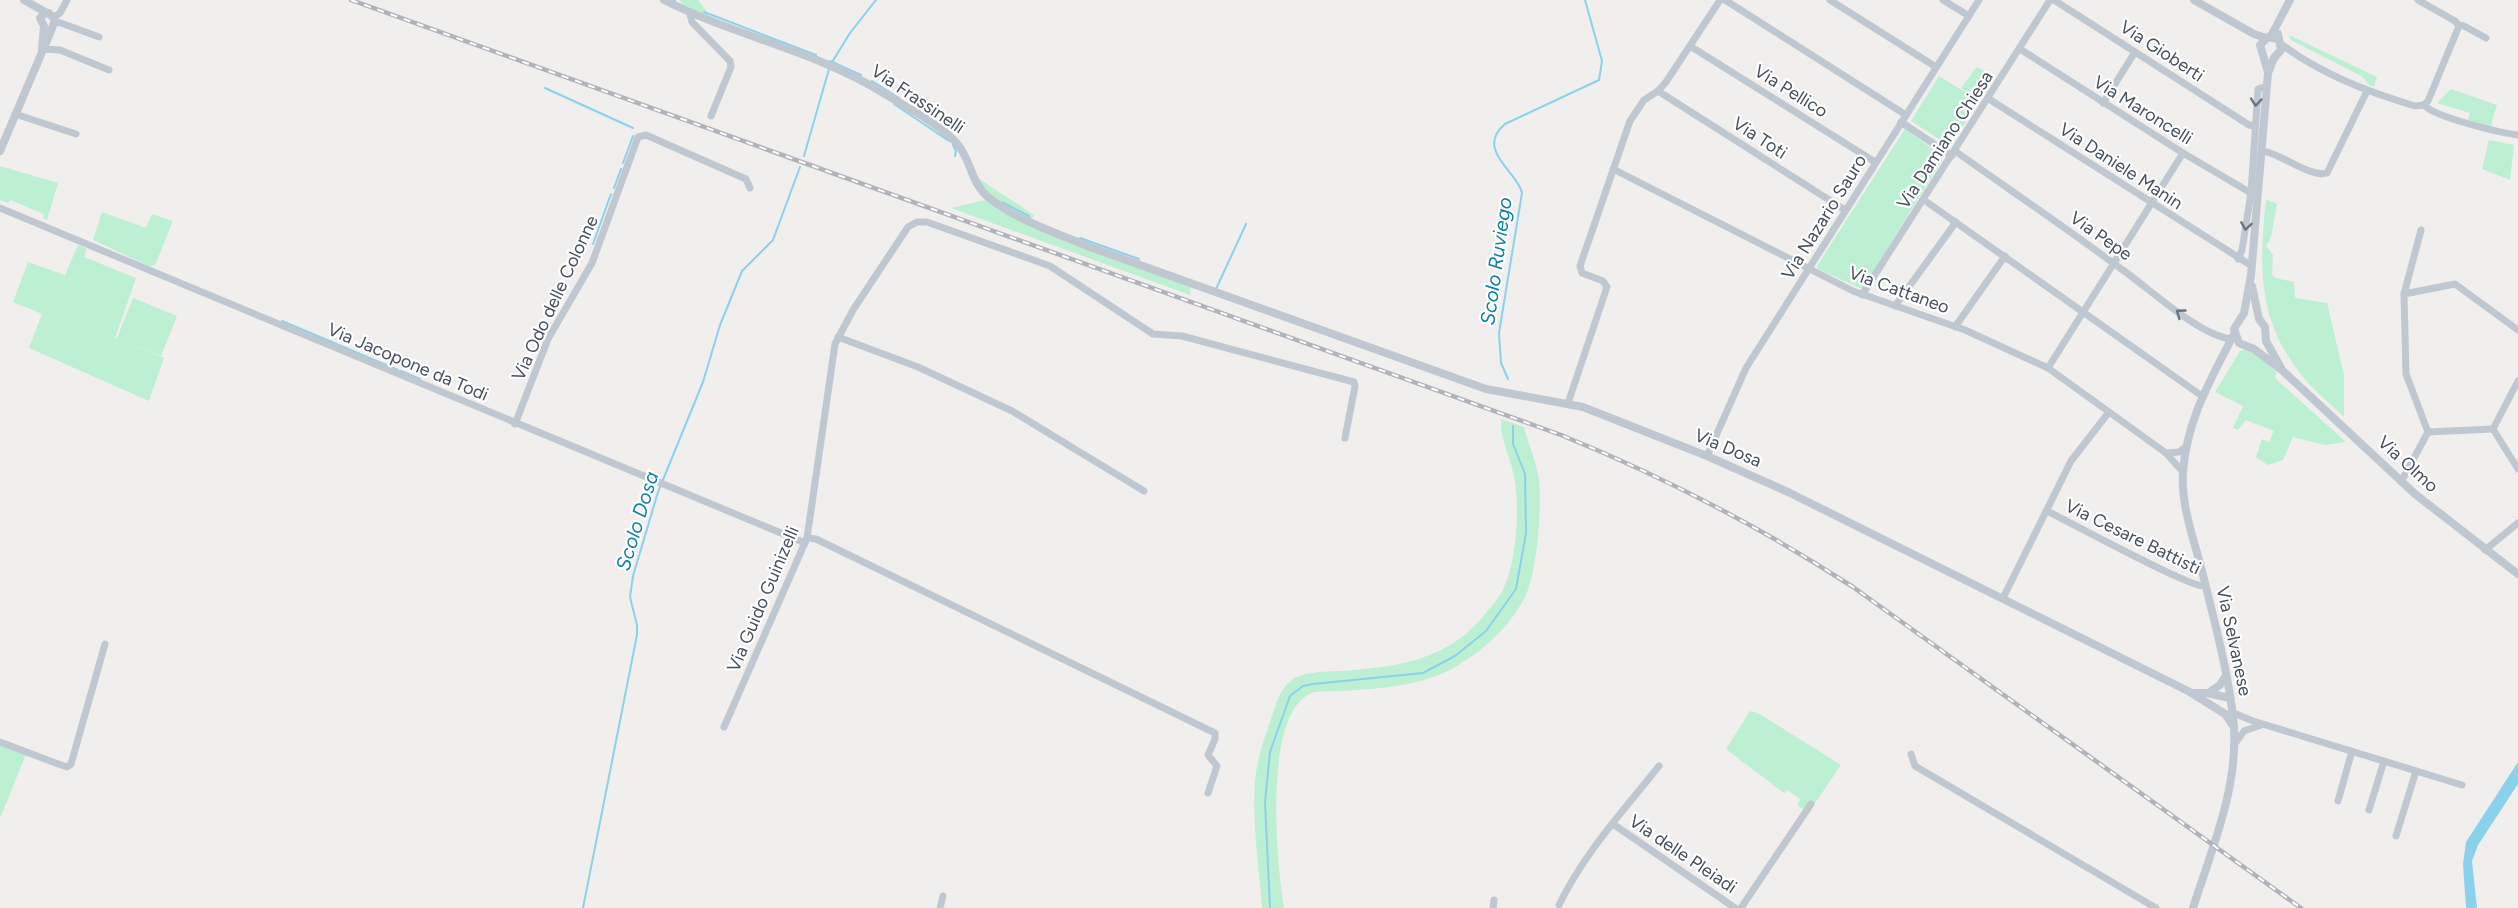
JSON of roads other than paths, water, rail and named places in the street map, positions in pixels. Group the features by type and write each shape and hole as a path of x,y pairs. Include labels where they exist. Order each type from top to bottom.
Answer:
{"street":[{"path":"24,0 35,6 49,20 99,37"},
{"path":"0,151 42,49 49,20 60,13 67,0"},
{"name":"Via Frassinelli","path":"664,0 690,14 834,66 884,93 952,139 964,153 977,184 999,204 1090,247 1226,296"},
{"path":"1568,403 1607,287 1603,281 1582,273 1580,267 1630,121 1644,100 1658,91 1720,0"},
{"path":"1725,0 1906,115"},
{"path":"1830,0 1936,67"},
{"path":"1943,0 1969,16"},
{"name":"Via Nazario Sauro","path":"1707,456 1746,368 1979,0"},
{"name":"Via Damiano Chiesa","path":"1862,295 2052,0"},
{"name":"Via Gioberti","path":"2052,0 2254,126"},
{"path":"2194,0 2254,34 2274,39 2296,55 2367,91 2415,106 2424,105 2428,101 2458,26"},
{"path":"2269,54 2281,50 2274,39 2277,25 2290,0"},
{"path":"2418,0 2455,21 2458,26"},
{"path":"690,14 692,22 729,61 731,67 711,116"},
{"path":"2458,26 2464,26 2486,38"},
{"name":"Via Olmo","path":"2238,259 2242,250 2262,151 2268,73 2269,54 2254,34"},
{"path":"2269,54 2262,42 2274,39"},
{"name":"Via Pellico","path":"1690,46 1875,162"},
{"path":"42,49 60,50 109,70"},
{"name":"Via Maroncelli","path":"2020,49 2183,153 2254,193"},
{"path":"2103,103 2135,52"},
{"path":"2269,54 2296,55"},
{"name":"Via Olmo","path":"2267,86 2258,89 2254,126 2251,271 2247,303 2241,318 2235,325 2233,337 2283,371 2401,482 2518,574"},
{"name":"Via Toti","path":"1658,91 1845,210"},
{"path":"2262,151 2275,154 2319,175 2324,174 2329,171 2367,91"},
{"name":"Via Daniele Manin","path":"1989,99 2238,259 2251,271"},
{"path":"2424,105 2433,112 2518,135"},
{"path":"15,114 76,134"},
{"name":"Via Pepe","path":"1901,122 1953,154 2114,263 2212,334 2233,337"},
{"name":"Via Odo delle Colonne","path":"515,424 548,339 592,263 638,137 646,135 746,179 750,188"},
{"path":"2048,368 2183,153"},
{"name":"Via Cattaneo","path":"1613,169 1862,295 1955,327 2048,368 2166,453 2184,462"},
{"path":"1924,200 2202,396"},
{"name":"Via Jacopone da Todi","path":"0,208 657,482 806,541 816,539 1215,733 1215,739 1208,755 1216,763 1217,770 1208,793"},
{"name":"Via Guido Guinizelli","path":"724,727 806,541 833,351 838,337 859,301 913,223 927,222 1050,266 1153,334 1176,334 1354,382 1345,438"},
{"path":"1895,306 1956,222"},
{"path":"2401,482 2428,432 2406,374 2404,294 2421,230"},
{"path":"1955,327 2005,256"},
{"name":"Via Olmo","path":"2251,271 2259,319 2265,327 2264,337 2283,371"},
{"path":"2404,294 2455,284 2518,330"},
{"name":"Via Dosa","path":"1226,296 1486,389 1568,403 1707,456 1788,492 2192,693 2227,716 2234,727"},
{"path":"2241,318 2250,316 2259,319"},
{"path":"838,337 918,367 1012,411 1144,490"},
{"name":"Via Selvanese","path":"2193,908 2222,817 2232,770 2234,727 2225,677 2185,502 2183,472 2187,446 2202,396 2233,337"},
{"path":"2247,347 2259,344 2264,337"},
{"name":"Via Selvanese","path":"2210,382 2233,351 2247,347"},
{"path":"2493,429 2518,381"},
{"name":"Via Cesare Battisti","path":"2003,598 2071,461 2109,412"},
{"path":"2428,432 2493,429"},
{"path":"2493,429 2518,469"},
{"path":"2166,453 2179,452 2187,446"},
{"name":"Via Cattaneo","path":"2166,453 2183,472"},
{"name":"Via Cesare Battisti","path":"2047,511 2173,575 2200,587 2205,586"},
{"path":"2485,550 2518,523"},
{"path":"0,742 67,767 71,764 105,644"},
{"path":"2208,693 2220,685 2225,677"},
{"path":"2192,693 2208,693 2229,698"},
{"path":"2207,704 2218,704 2229,698"},
{"path":"2231,712 2462,785"},
{"path":"2234,745 2244,731 2264,724"},
{"path":"2338,801 2352,752"},
{"path":"1911,754 1915,766 2156,908"},
{"path":"2369,810 2384,761"},
{"name":"Via delle Pleiadi","path":"1559,905 1570,883 1659,766"},
{"path":"2396,836 2416,771"},
{"name":"Via delle Pleiadi","path":"1741,908 1811,804"},
{"name":"Via delle Pleiadi","path":"1613,824 1736,908"},
{"path":"940,908 943,896"}],"water":[{"path":"2518,762 2518,784 2478,845 2472,861 2477,908 2466,908 2463,864 2466,842"}],"waterway":[{"name":"Scolo Dosa","path":"831,64 850,33 876,0"},
{"name":"Scolo Ruviego","path":"1508,379 1501,363 1499,333 1522,193 1519,185 1501,161 1494,143 1497,134 1505,124 1599,80 1602,61 1585,0"},
{"path":"704,12 816,55"},
{"path":"830,61 861,75"},
{"name":"Scolo Dosa","path":"804,156 829,69"},
{"path":"872,81 899,98"},
{"path":"545,88 633,128"},
{"path":"894,104 949,141"},
{"path":"623,163 633,136"},
{"path":"953,145 956,151 955,156"},
{"name":"Scolo Dosa","path":"583,908 637,635 637,625 630,597 633,576 658,492 703,382 720,325 742,271 773,240 800,167"},
{"path":"614,188 621,169"},
{"path":"593,244 611,194"},
{"path":"1002,202 1029,216"},
{"path":"1216,289 1246,224"},
{"path":"1080,238 1139,259"},
{"path":"282,321 398,370"},
{"path":"401,371 420,379"},
{"name":"Scolo Ruviego","path":"1270,908 1265,802 1270,752 1290,696 1303,686 1313,684 1423,673 1455,656 1486,631 1516,589 1526,533 1525,474 1513,444 1513,426"}],"railway":[{"path":"351,0 1561,435 1636,468 1711,504 1853,587 2301,908"}]}
